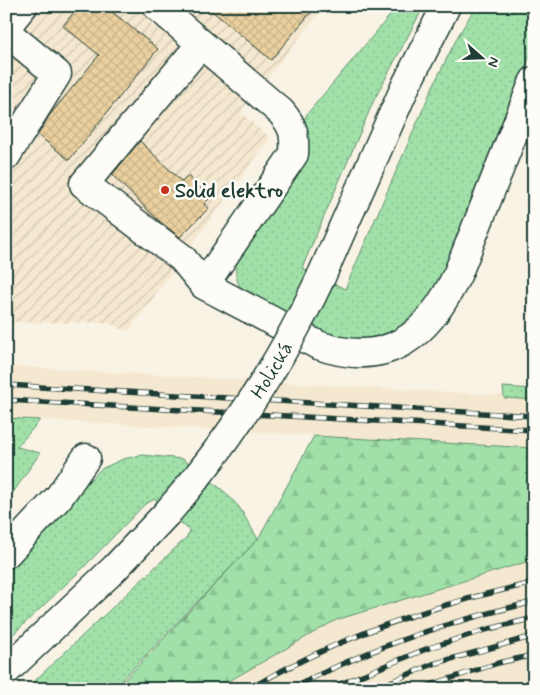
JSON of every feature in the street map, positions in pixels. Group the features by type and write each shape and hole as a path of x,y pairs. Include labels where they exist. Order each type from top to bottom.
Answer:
{"street":[{"path":"6,28 23,6"},
{"path":"158,6 281,112 291,124 295,137 294,154 204,285"},
{"name":"Holická","path":"6,671 121,563 168,512 217,453 256,397 287,346 321,277 406,86 446,6"},
{"path":"6,32 57,74 6,156"},
{"path":"201,44 84,184 182,258 204,285 318,345 334,351 350,353 366,353 385,349 409,339 420,331 432,318 451,289 534,81"},
{"path":"6,554 59,497 86,458"}],"shaded area":[{"path":"6,6 325,6 240,112 270,138 128,332 109,323 6,322"},
{"path":"6,366 534,397 534,448 6,418"},
{"path":"534,561 534,679 511,682 490,689 215,689 336,620"},
{"path":"534,679 534,689 490,689 511,682"}],"green space":[{"path":"398,6 424,6 374,100 302,268 345,289 433,86 458,36 476,6 534,6 534,39 528,60 461,236 434,290 424,305 400,326 378,336 353,339 320,332 289,318 245,293 237,279 236,262 307,114"},
{"path":"503,387 534,389 534,400 504,398"},
{"path":"6,418 40,420 17,447 40,453 6,503"},
{"path":"314,436 534,448 534,561 336,620 215,689 116,689 258,539"},
{"path":"143,455 183,459 225,492 239,507 258,539 113,689 26,689 186,538 190,531 155,499 145,504 82,569 6,641 6,566 101,469 123,459"}],"building":[{"path":"79,6 105,6 158,49 69,160 38,135 49,116 99,55 63,26"},
{"path":"206,6 316,6 271,60"},
{"name":"Solid elektro","path":"140,141 182,182 188,176 210,198 204,204 209,208 180,237 160,222 112,175"}],"railway":[{"path":"6,385 534,416"},
{"path":"6,400 534,430"},
{"path":"249,689 317,653 387,624 460,601 534,583"},
{"path":"291,689 320,674 409,637 471,618 534,602"},
{"path":"328,689 426,649 485,630 534,618"},
{"path":"374,689 433,664 534,636"},
{"path":"418,689 498,663 534,655"}],"place":[{"name":"Solid elektro","path":"165,190"}]}
